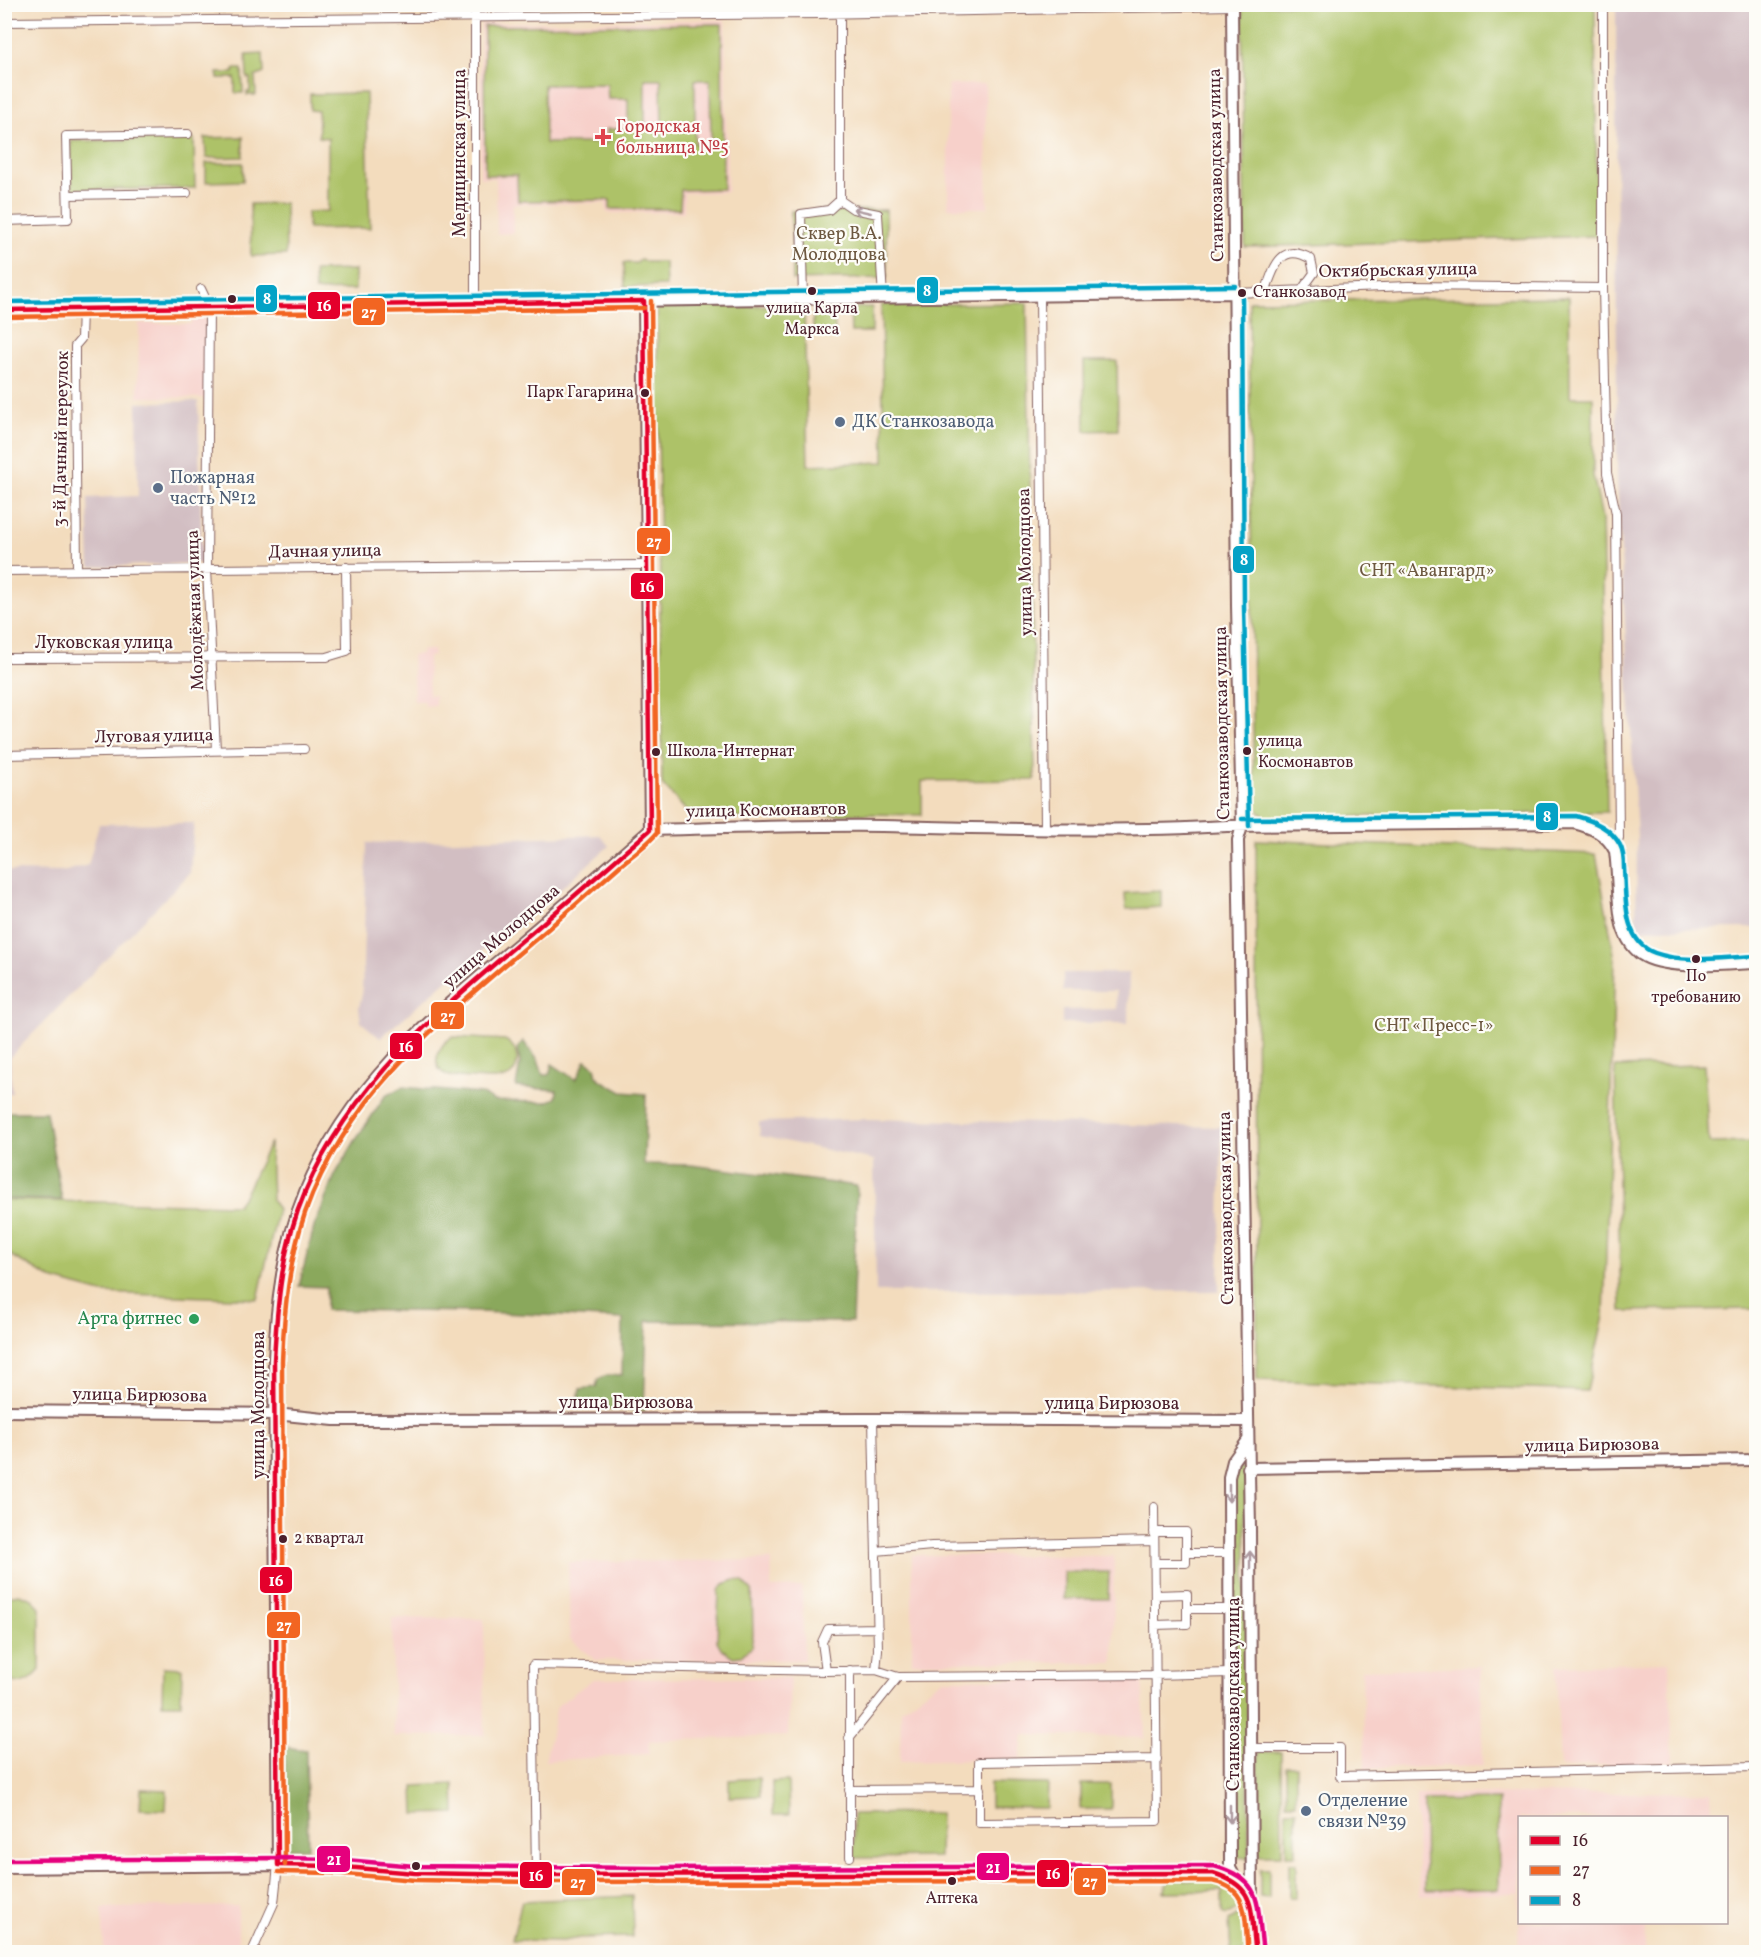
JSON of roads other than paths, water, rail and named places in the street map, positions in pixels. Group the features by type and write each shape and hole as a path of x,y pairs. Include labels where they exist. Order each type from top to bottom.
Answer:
{"street":[{"name":"Медицинская улица","path":"475,4 475,303"},
{"path":"818,4 818,14"},
{"path":"1603,4 1603,288 1607,473 1616,513 1619,838 1611,841 1616,851 1621,919 1624,932 1634,949 1650,960 1677,964 1756,963"},
{"path":"4,21 840,14 861,9 1232,5"},
{"name":"Станкозаводская улица","path":"1232,5 1237,595 1242,826 1238,840 1248,1440 1252,1912"},
{"path":"803,299 801,214 829,210 840,200 840,14"},
{"path":"200,30 201,20"},
{"path":"4,221 68,219 66,136 188,134"},
{"path":"68,195 187,193"},
{"path":"840,200 853,209 878,214 883,298"},
{"path":"1266,290 1275,264 1285,254 1299,252 1311,259 1314,273 1303,288"},
{"name":"Октябрьская улица","path":"4,310 1040,296 1408,286 1603,288"},
{"name":"Молодёжная улица","path":"201,289 209,306 207,569 216,750"},
{"name":"улица Молодцова","path":"1040,296 1045,828"},
{"path":"644,301 650,830"},
{"name":"3-й Дачный переулок","path":"77,570 75,346 81,339 82,310"},
{"name":"Дачная улица","path":"4,571 646,565"},
{"name":"Луковская улица","path":"4,658 327,657 347,651 346,567"},
{"name":"Луговая улица","path":"4,755 304,749"},
{"name":"улица Космонавтов","path":"650,830 880,826 1194,828 1574,824 1601,833 1611,841"},
{"name":"улица Молодцова","path":"278,1865 275,1330 280,1280 296,1216 331,1140 348,1112 400,1049 650,830"},
{"name":"улица Бирюзова","path":"4,1411 275,1414 334,1420 1247,1421"},
{"path":"873,1419 878,1628 876,1670"},
{"name":"Станкозаводская улица","path":"1248,1440 1231,1466 1229,1477 1230,1857 1232,1875 1251,1902 1254,1949"},
{"name":"улица Бирюзова","path":"1231,1466 1238,1463 1248,1468 1756,1460"},
{"path":"1154,1507 1157,1821 979,1823 979,1762 1156,1759"},
{"path":"876,1551 932,1546 1154,1536 1186,1532 1186,1563 1155,1563"},
{"path":"1186,1553 1229,1553"},
{"path":"1155,1595 1187,1594 1187,1624 1155,1625"},
{"path":"1187,1609 1230,1609"},
{"path":"826,1671 822,1642 828,1629 878,1628"},
{"path":"536,1875 533,1665 876,1670 898,1677 1154,1676 1230,1673"},
{"path":"850,1670 850,1857"},
{"path":"849,1738 898,1677"},
{"path":"1251,1748 1340,1748 1340,1776 1756,1767"},
{"path":"849,1790 980,1789"},
{"path":"1213,1873 1225,1868 1230,1857"},
{"path":"4,1868 278,1865 333,1866 416,1873 536,1875 1213,1873 1237,1882 1246,1882 1252,1871"},
{"path":"252,1953 274,1903 278,1865"}],"place":[{"name":"Городская больница №5","path":"603,137"},
{"name":"улица Карла Маркса","path":"812,291"},
{"name":"Станкозавод","path":"1242,293"},
{"name":"Парк Гагарина","path":"645,393"},
{"name":"ДК Станкозавода","path":"840,422"},
{"name":"Пожарная часть №12","path":"158,488"},
{"name":"улица Космонавтов","path":"1247,751"},
{"name":"Школа-Интернат","path":"656,752"},
{"name":"По требованию","path":"1696,959"},
{"name":"Арта фитнес","path":"194,1319"},
{"name":"2 квартал","path":"283,1539"},
{"name":"Отделение связи №39","path":"1306,1811"},
{"name":"Аптека","path":"952,1881"}],"park label":[{"name":"Сквер В.А. Молодцова","path":"839,244"},
{"name":"СНТ «Авангард»","path":"1427,571"},
{"name":"СНТ «Пресс-1»","path":"1434,1026"}]}
